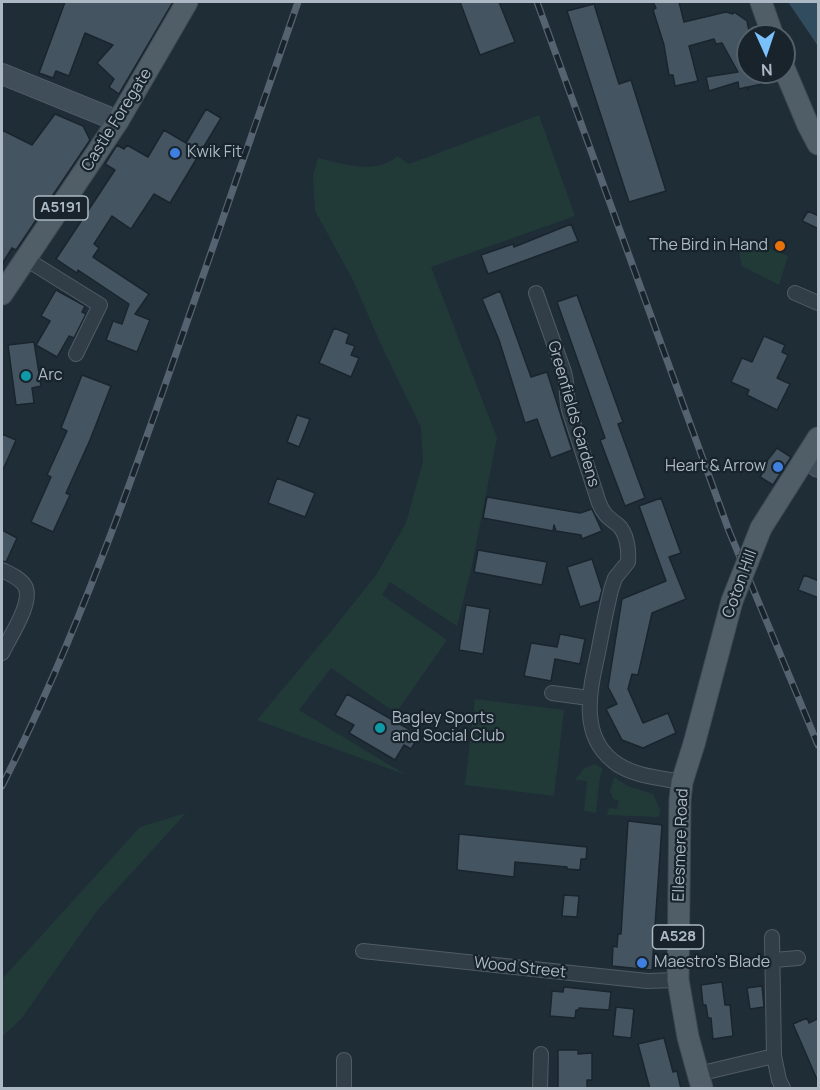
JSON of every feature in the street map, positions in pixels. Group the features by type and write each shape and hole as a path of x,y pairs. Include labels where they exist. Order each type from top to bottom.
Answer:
{"main road":[{"name":"Castle Foregate","path":"2,294 118,121 187,2"},
{"path":"761,2 768,24"},
{"path":"791,84 808,125 819,144"},
{"name":"Coton Hill","path":"694,744 732,601 761,528 813,462 819,438"},
{"name":"Ellesmere Road","path":"694,744 682,782 680,800 678,980 688,1037 700,1081"}],"street":[{"path":"2,74 118,121"},
{"path":"26,259 100,305 75,354"},
{"name":"Greenfields Gardens","path":"536,293 568,385 569,410 599,503 603,513 620,526 628,552 628,562 615,578 611,590 589,698 591,724 596,740 613,761 643,775 682,782"},
{"path":"795,293 819,303"},
{"path":"2,570 18,579 26,588 25,608 2,653"},
{"path":"552,693 589,698"},
{"path":"772,937 774,1056 783,1089"},
{"name":"Wood Street","path":"363,951 647,981 678,980"},
{"path":"774,960 798,958"},
{"path":"540,1089 541,1054"},
{"path":"700,1081 774,1056"},
{"path":"344,1060 344,1089"}],"green space":[{"path":"539,115 575,216 431,267 497,438 472,565 457,626 390,582 382,595 447,640 396,713 331,668 299,710 406,775 257,720 376,575 406,523 423,461 421,427 382,347 353,280 315,211 313,176 318,158 370,167 389,162 397,156 409,164"},
{"path":"744,239 788,256 779,285 742,266 739,253"},
{"path":"475,699 564,710 554,796 465,785"},
{"path":"595,764 603,769 600,776 596,813 584,811 587,781 575,780 583,769"},
{"path":"614,777 628,786 653,794 660,809 659,817 607,815 609,808 617,809 619,801 613,799 610,791"},
{"path":"186,813 96,912 22,1018 2,1037 2,979 140,827"}],"water":[{"path":"788,2 818,2 818,46"}],"building":[{"path":"65,2 173,2 119,94 109,87 114,79 97,63 113,45 85,33 69,76 56,71 53,78 39,73"},
{"path":"460,2 499,2 515,42 480,55"},
{"path":"653,2 679,2 684,22 726,12 733,14 734,12 747,21 748,24 736,24 736,68 722,43 716,44 714,39 689,46 698,81 675,86 673,75 669,75 664,45 653,10 656,8"},
{"path":"594,4 619,84 631,80 666,191 629,202 567,11"},
{"path":"736,72 736,83 709,91 706,77"},
{"path":"738,84 762,84 748,87 748,90 747,87 739,89"},
{"path":"206,109 221,118 170,203 154,194 131,229 112,216 94,244 99,248 93,257 149,294 135,314 150,320 137,352 106,340 113,321 122,324 129,304 78,270 77,273 56,259 115,170 105,164 117,145 124,149 127,145 148,157 164,130 186,143"},
{"path":"55,114 83,126 90,140 16,250 12,248 2,264 2,130 32,145"},
{"path":"808,211 819,216 819,229 802,221"},
{"path":"571,224 578,241 488,274 481,255 513,244 514,247"},
{"path":"56,290 85,306 82,312 86,314 74,338 69,336 57,357 36,345 50,321 41,316"},
{"path":"500,291 531,377 547,372 572,450 551,458 537,419 525,423 499,340 482,299"},
{"path":"577,295 623,422 618,424 645,498 625,506 600,440 605,438 557,302"},
{"path":"334,328 349,334 346,343 355,346 351,355 359,358 351,377 319,363"},
{"path":"764,336 785,345 782,352 788,355 777,378 790,384 777,410 747,395 749,390 731,382 742,358 752,362"},
{"name":"Arc","path":"34,342 41,386 32,388 34,403 16,405 8,345"},
{"path":"82,375 111,386 66,493 70,495 53,532 31,522 51,477 47,475 67,431 61,428"},
{"path":"297,415 310,419 299,447 287,442"},
{"path":"2,434 16,440 2,472"},
{"path":"777,448 791,457 773,485 760,477 766,467 763,466"},
{"path":"277,478 315,493 305,517 268,503"},
{"path":"487,497 580,513 592,509 602,531 582,539 581,535 556,531 554,525 553,531 483,518"},
{"path":"661,498 681,553 669,557 686,599 652,613 638,675 632,674 628,689 643,723 668,713 676,733 643,748 622,740 606,709 617,704 608,687 622,599 666,581 639,506"},
{"path":"2,530 17,538 6,562 2,561"},
{"path":"478,550 547,562 542,585 474,572"},
{"path":"592,559 602,590 599,601 580,607 567,567"},
{"path":"804,575 819,581 819,598 798,590"},
{"path":"466,605 490,609 483,654 459,650"},
{"path":"560,634 585,639 580,664 555,659 551,681 524,676 531,643 557,647"},
{"name":"Bagley Sports and Social Club","path":"347,694 419,735 411,749 404,745 395,760 349,733 354,725 335,715"},
{"path":"628,821 662,825 652,970 612,966 613,946 617,947 618,934 621,934"},
{"path":"459,834 587,847 586,859 581,859 580,870 515,862 514,877 457,870"},
{"path":"564,895 579,896 577,917 562,916"},
{"path":"722,982 725,1005 730,1005 733,1036 713,1039 711,1018 708,1018 706,1005 703,1005 701,985"},
{"path":"762,986 764,1007 750,1009 747,988"},
{"path":"564,987 611,992 609,1010 579,1008 576,1010 575,1018 550,1016 552,991 563,992"},
{"path":"616,1007 634,1009 631,1038 613,1036"},
{"path":"807,1018 809,1023 819,1018 819,1084 793,1024"},
{"path":"664,1038 673,1072 677,1071 681,1089 650,1089 638,1044"},
{"path":"558,1050 578,1050 578,1054 592,1053 592,1080 587,1080 587,1088 558,1089"}],"railway":[{"path":"2,786 55,672 103,556 298,2"},
{"path":"537,2 729,531 818,745"}],"place":[{"name":"Kwik Fit","path":"175,153"},
{"name":"The Bird in Hand","path":"780,246"},
{"name":"Arc","path":"26,376"},
{"name":"Heart & Arrow","path":"778,467"},
{"name":"Bagley Sports and Social Club","path":"380,728"},
{"name":"Maestro's Blade","path":"642,963"}]}
